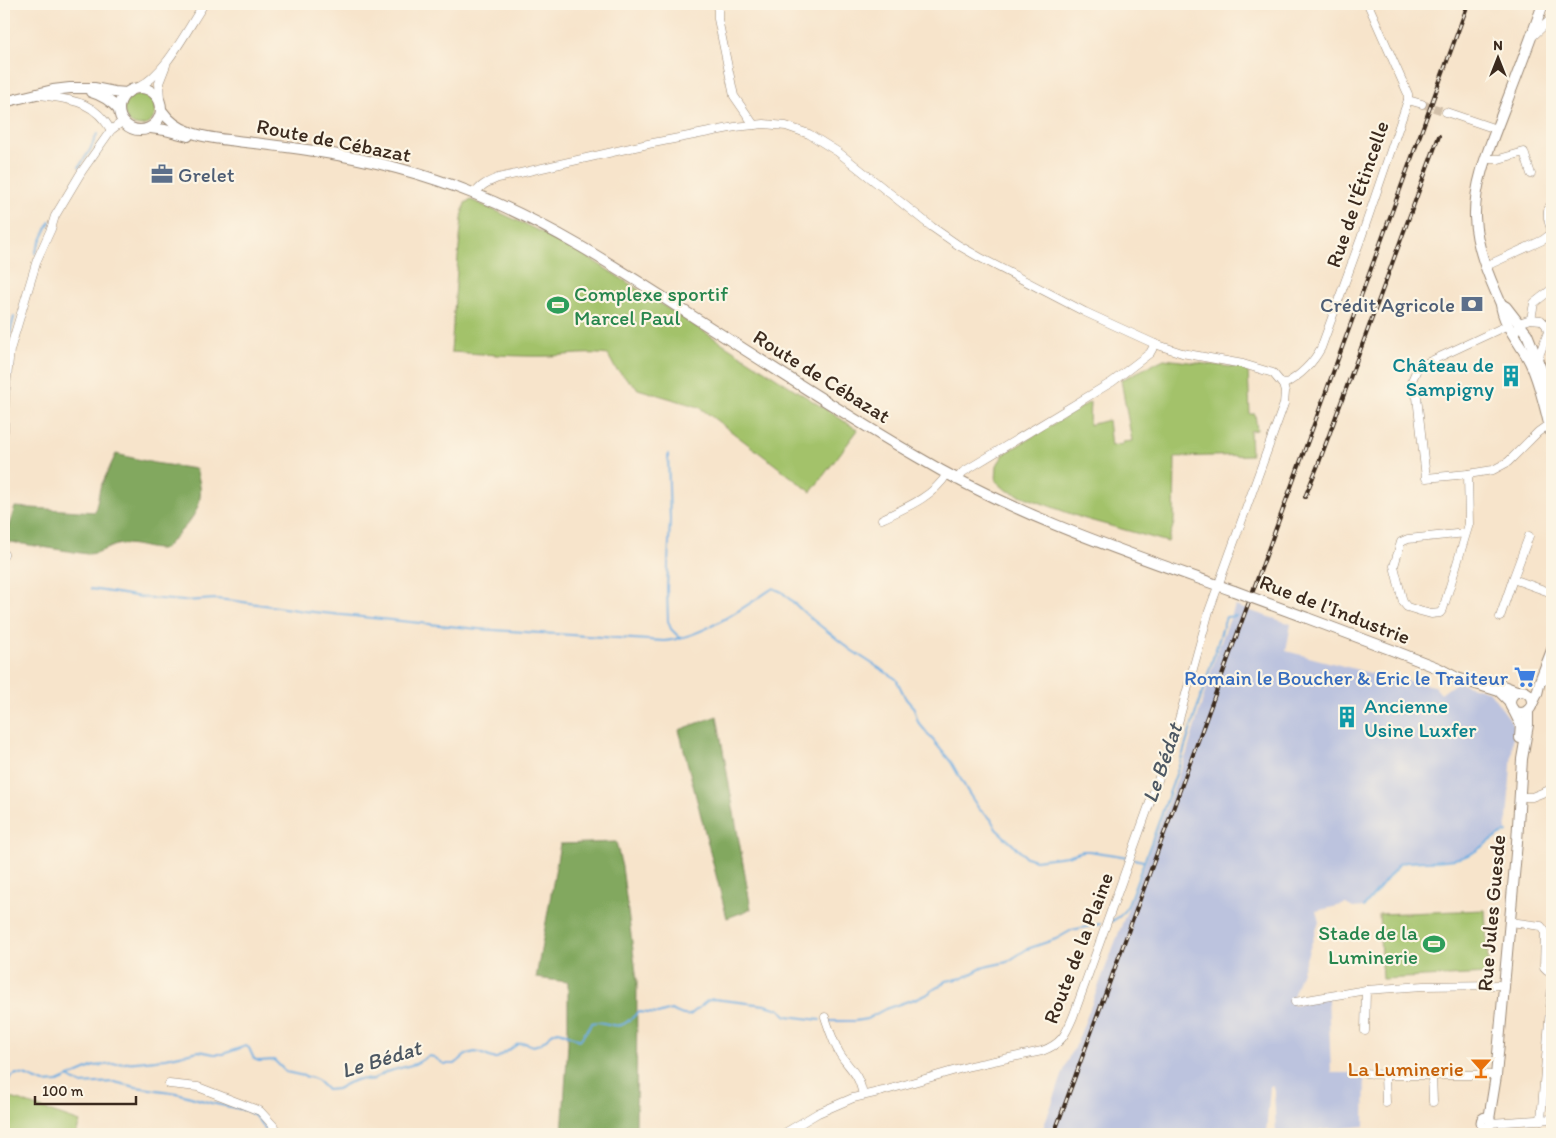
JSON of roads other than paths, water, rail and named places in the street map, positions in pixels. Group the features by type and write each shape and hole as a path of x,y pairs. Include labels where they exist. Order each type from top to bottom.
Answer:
{"main road":[{"path":"1536,4 1502,104 1477,195 1475,217 1479,243 1486,266 1511,330 1531,364 1542,373 1551,392 1552,410"},
{"path":"1496,129 1543,4"},
{"path":"4,102 53,90 70,88 94,88 127,93"},
{"path":"70,88 98,94 111,102 118,110 122,122 128,128 136,131 152,128 157,123 162,111 160,100 156,95 144,88 137,88 127,93 122,98 118,110"},
{"name":"Route de Cébazat","path":"162,111 174,124 191,133 211,138"},
{"name":"Route de Cébazat","path":"152,128 191,137 211,138 356,158 425,176 475,194 530,219 583,248 868,428 952,477 1051,524 1218,585"},
{"path":"1501,304 1506,306 1538,347 1552,436"},
{"name":"Rue de l'Industrie","path":"1218,585 1367,640 1438,668 1457,678 1499,692 1512,706"},
{"name":"Rue Jules Guesde","path":"1485,1126 1496,1076 1520,797 1530,708 1537,694 1552,650"},
{"name":"Rue de l'Industrie","path":"1438,668 1521,692"},
{"path":"1521,692 1529,695 1531,698 1530,708 1521,713 1512,706 1512,695 1540,681"},
{"name":"Rue Jules Guesde","path":"1485,1126 1521,728 1520,720 1512,706"}],"street":[{"path":"137,88 150,80 167,61 204,4"},
{"path":"718,4 718,19 734,96 754,125"},
{"name":"Rue de l'Étincelle","path":"1283,385 1296,378 1306,369 1321,348 1408,100 1408,94 1368,4"},
{"path":"1543,4 1552,8"},
{"path":"1531,38 1552,18"},
{"path":"160,100 159,83 167,61"},
{"path":"36,94 67,99 85,105 99,112 111,130"},
{"path":"1408,100 1422,104"},
{"path":"1446,112 1496,129"},
{"path":"4,432 5,396 10,350 37,260 55,216 82,171 111,130 122,122"},
{"path":"475,194 487,182 498,178 648,144 735,127 769,124 786,126 809,134 838,152 932,227 958,245 1085,312 1155,344 1182,352 1258,368 1273,374 1283,385"},
{"path":"1487,159 1499,159 1524,152 1530,174"},
{"path":"1486,266 1543,240 1552,233 1547,211 1552,204"},
{"path":"1531,319 1534,303 1552,290"},
{"path":"1551,423 1538,432 1508,462 1493,470 1426,478 1417,397 1410,385 1418,367 1511,330 1519,323 1531,319 1552,320"},
{"path":"1521,347 1538,347 1550,329 1541,320"},
{"path":"882,519 905,508 952,477 964,472 1112,382 1150,353 1155,344"},
{"name":"Route de la Plaine","path":"783,1134 818,1113 840,1103 970,1066 1042,1051 1051,1048 1066,1034 1176,730 1218,585 1284,404 1285,392 1283,385"},
{"path":"1466,533 1408,539 1401,542 1394,566 1403,602 1407,607 1432,614 1440,613 1443,609 1470,524 1468,474"},
{"path":"1500,617 1529,536"},
{"path":"1513,579 1552,593"},
{"path":"1540,681 1552,680"},
{"path":"1520,797 1532,797 1552,788"},
{"path":"1510,922 1541,926 1545,930 1544,968 1552,973"},
{"path":"1541,1120 1552,984"},
{"path":"1295,1002 1366,990 1424,986 1498,985"},
{"path":"1365,1031 1366,990"},
{"path":"825,1017 831,1036 857,1075 863,1095"},
{"path":"1366,1073 1385,1075 1491,1075"},
{"path":"1385,1075 1386,1103"},
{"path":"1432,1075 1433,1102"},
{"path":"169,1084 198,1087 260,1110 282,1134"},
{"path":"1485,1126 1552,1119"}],"waterway":[{"path":"79,167 90,150 97,134"},
{"path":"35,253 50,221"},
{"path":"4,357 14,317"},
{"path":"668,454 670,520 667,588 668,621 671,629 681,639"},
{"path":"91,589 148,598 184,601 216,599 304,611 478,629 664,641 693,634 707,628 735,613 773,588 782,592 808,616 851,650 896,679 906,699 914,708 918,722 951,762 979,809 991,819 996,829 1026,857 1035,860 1067,856 1083,851 1128,857"},
{"name":"Le Bédat","path":"1111,922 1120,916 1127,907 1179,766 1226,617 1236,616"},
{"path":"1364,907 1400,863 1445,860 1466,856 1507,832"},
{"path":"1134,859 1143,861"},
{"name":"Le Bédat","path":"828,1021 867,1019 885,1009 926,995 946,981 963,978 984,967 1007,962 1027,949 1056,939 1072,930 1100,924"},
{"name":"Le Bédat","path":"4,1086 16,1074 44,1083 58,1082 94,1066 156,1060 199,1051 223,1054 246,1046 249,1048 254,1059 259,1061 274,1060 286,1072 313,1078 327,1090 337,1089 359,1079 372,1080 386,1072 415,1064 429,1056 444,1064 455,1064 467,1054 475,1052 497,1058 518,1044 525,1043 533,1046 540,1044 558,1031 580,1040 592,1023 599,1022 617,1026 628,1021 639,1012 658,1014 671,1010 682,1015 690,1015 707,1001 713,999 765,1005 779,1009 787,1016 820,1020"},
{"path":"70,1078 80,1084 114,1082 177,1093 245,1110 254,1115 270,1134"}],"tunnel":[{"path":"1422,104 1446,112"}],"railway":[{"path":"1054,1134 1468,4"},
{"path":"1305,497 1439,136"}],"place":[{"name":"Grelet","path":"162,174"},
{"name":"Crédit Agricole","path":"1472,304"},
{"name":"Complexe sportif Marcel Paul","path":"558,305"},
{"name":"Château de Sampigny","path":"1511,376"},
{"name":"Romain le Boucher & Eric le Traiteur","path":"1525,677"},
{"name":"Ancienne Usine Luxfer","path":"1347,717"},
{"name":"Stade de la Luminerie","path":"1434,944"},
{"name":"La Luminerie","path":"1481,1068"}]}
